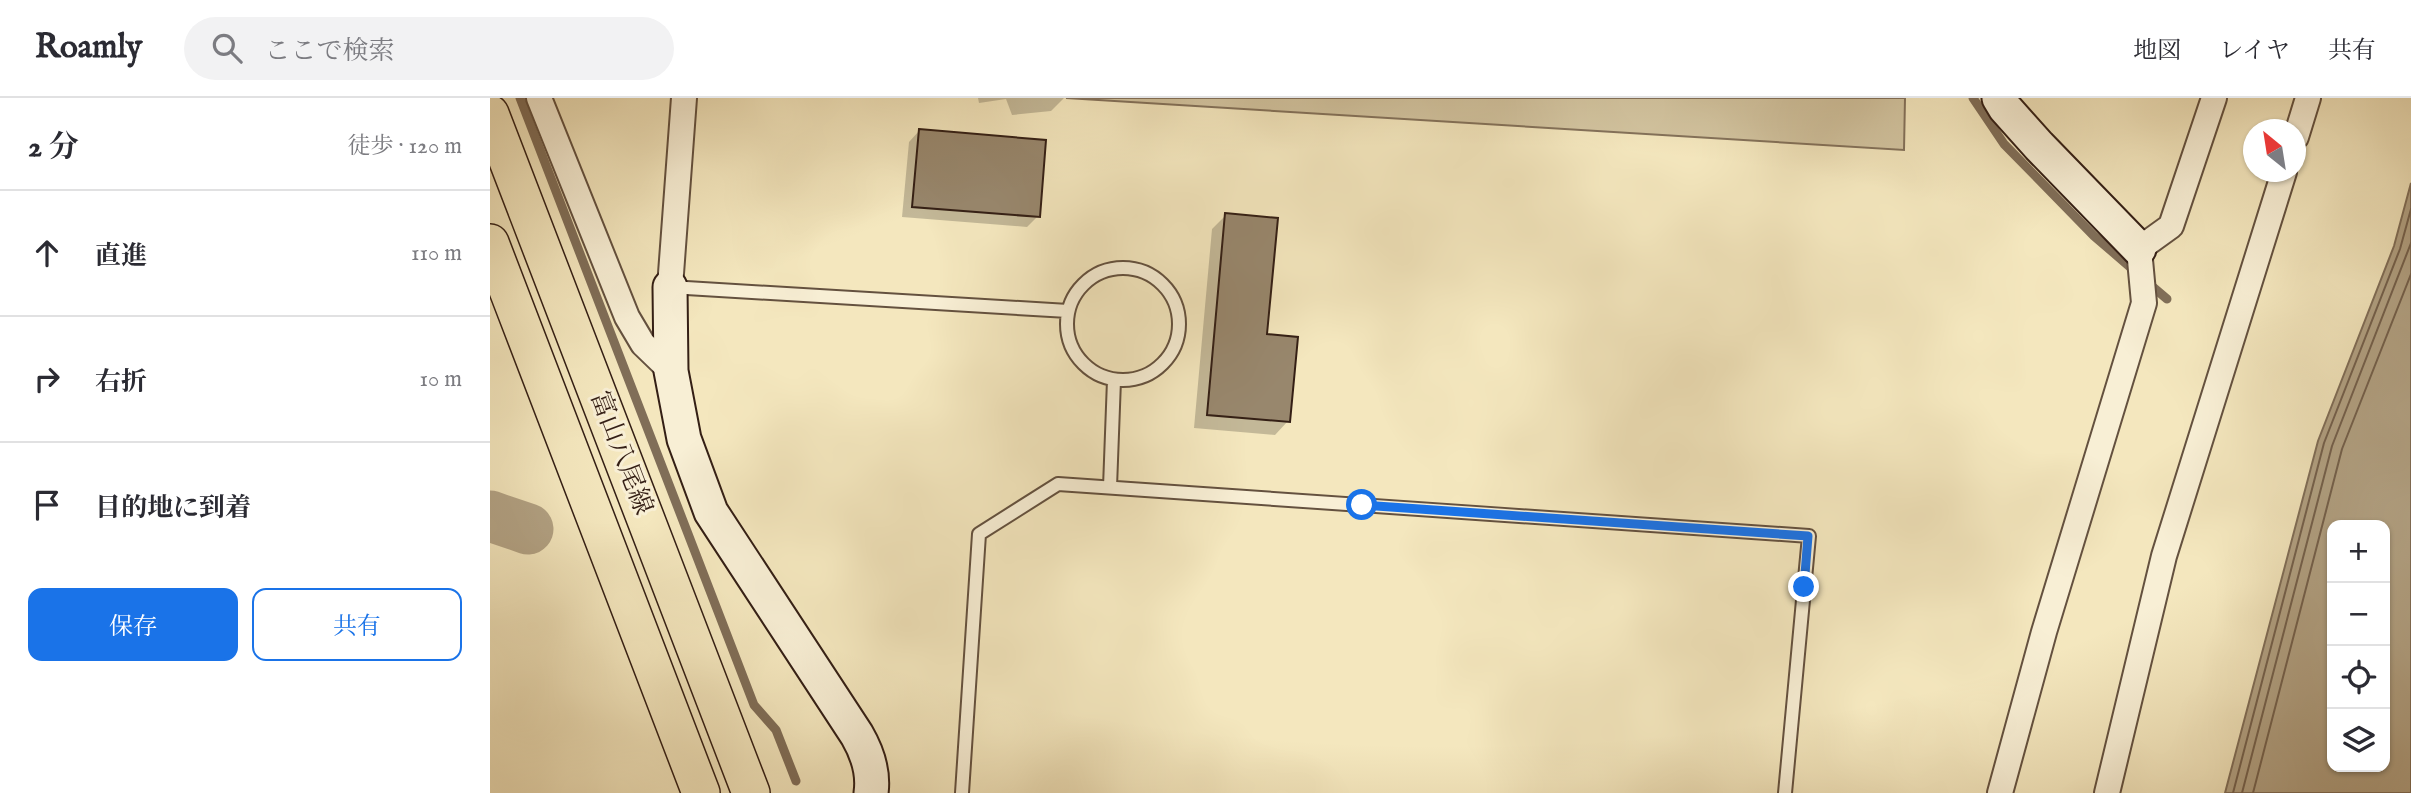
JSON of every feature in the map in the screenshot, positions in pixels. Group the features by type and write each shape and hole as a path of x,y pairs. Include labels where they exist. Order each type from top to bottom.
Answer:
{"main road":[{"name":"富山八尾線","path":"490,114 751,793"},
{"name":"富山八尾線","path":"490,243 701,793"}],"street":[{"path":"539,98 627,317 643,344 671,371"},
{"path":"684,98 670,287 671,371 684,439 711,512 867,752 873,780 871,793"},
{"path":"1999,98 2039,146 2139,249 2144,303 2044,632 2000,793"},
{"path":"2139,249 2171,226 2214,98"},
{"path":"2301,119 2308,98"},
{"path":"2107,793 2165,556 2281,182"}],"lane":[{"path":"1123,267 1142,270 1158,279 1172,293 1179,311 1180,330 1175,347 1164,363 1150,374 1132,380 1114,380 1096,374 1082,363 1071,347 1066,329 1068,311 1075,293 1088,279 1104,270 1123,267"},
{"path":"670,287 1068,311"},
{"path":"1110,487 1114,380"},
{"path":"962,793 979,534 1058,484 1808,536 1785,793"}],"shaded area":[{"path":"1066,98 1905,98 1904,150"}],"water":[{"path":"2411,183 2411,793 2225,793 2318,441 2394,246"}],"building":[{"path":"919,129 1046,140 1040,217 912,207"},
{"path":"1225,213 1278,218 1267,334 1298,337 1290,422 1207,415"}],"waterway":[{"path":"520,98 754,705 776,730 796,781"},
{"path":"1973,98 2004,144 2094,236 2137,273"},
{"path":"2147,282 2167,299"},
{"path":"490,516 528,529"}],"route":[{"path":"1362,505 1808,536 1804,587"}]}
